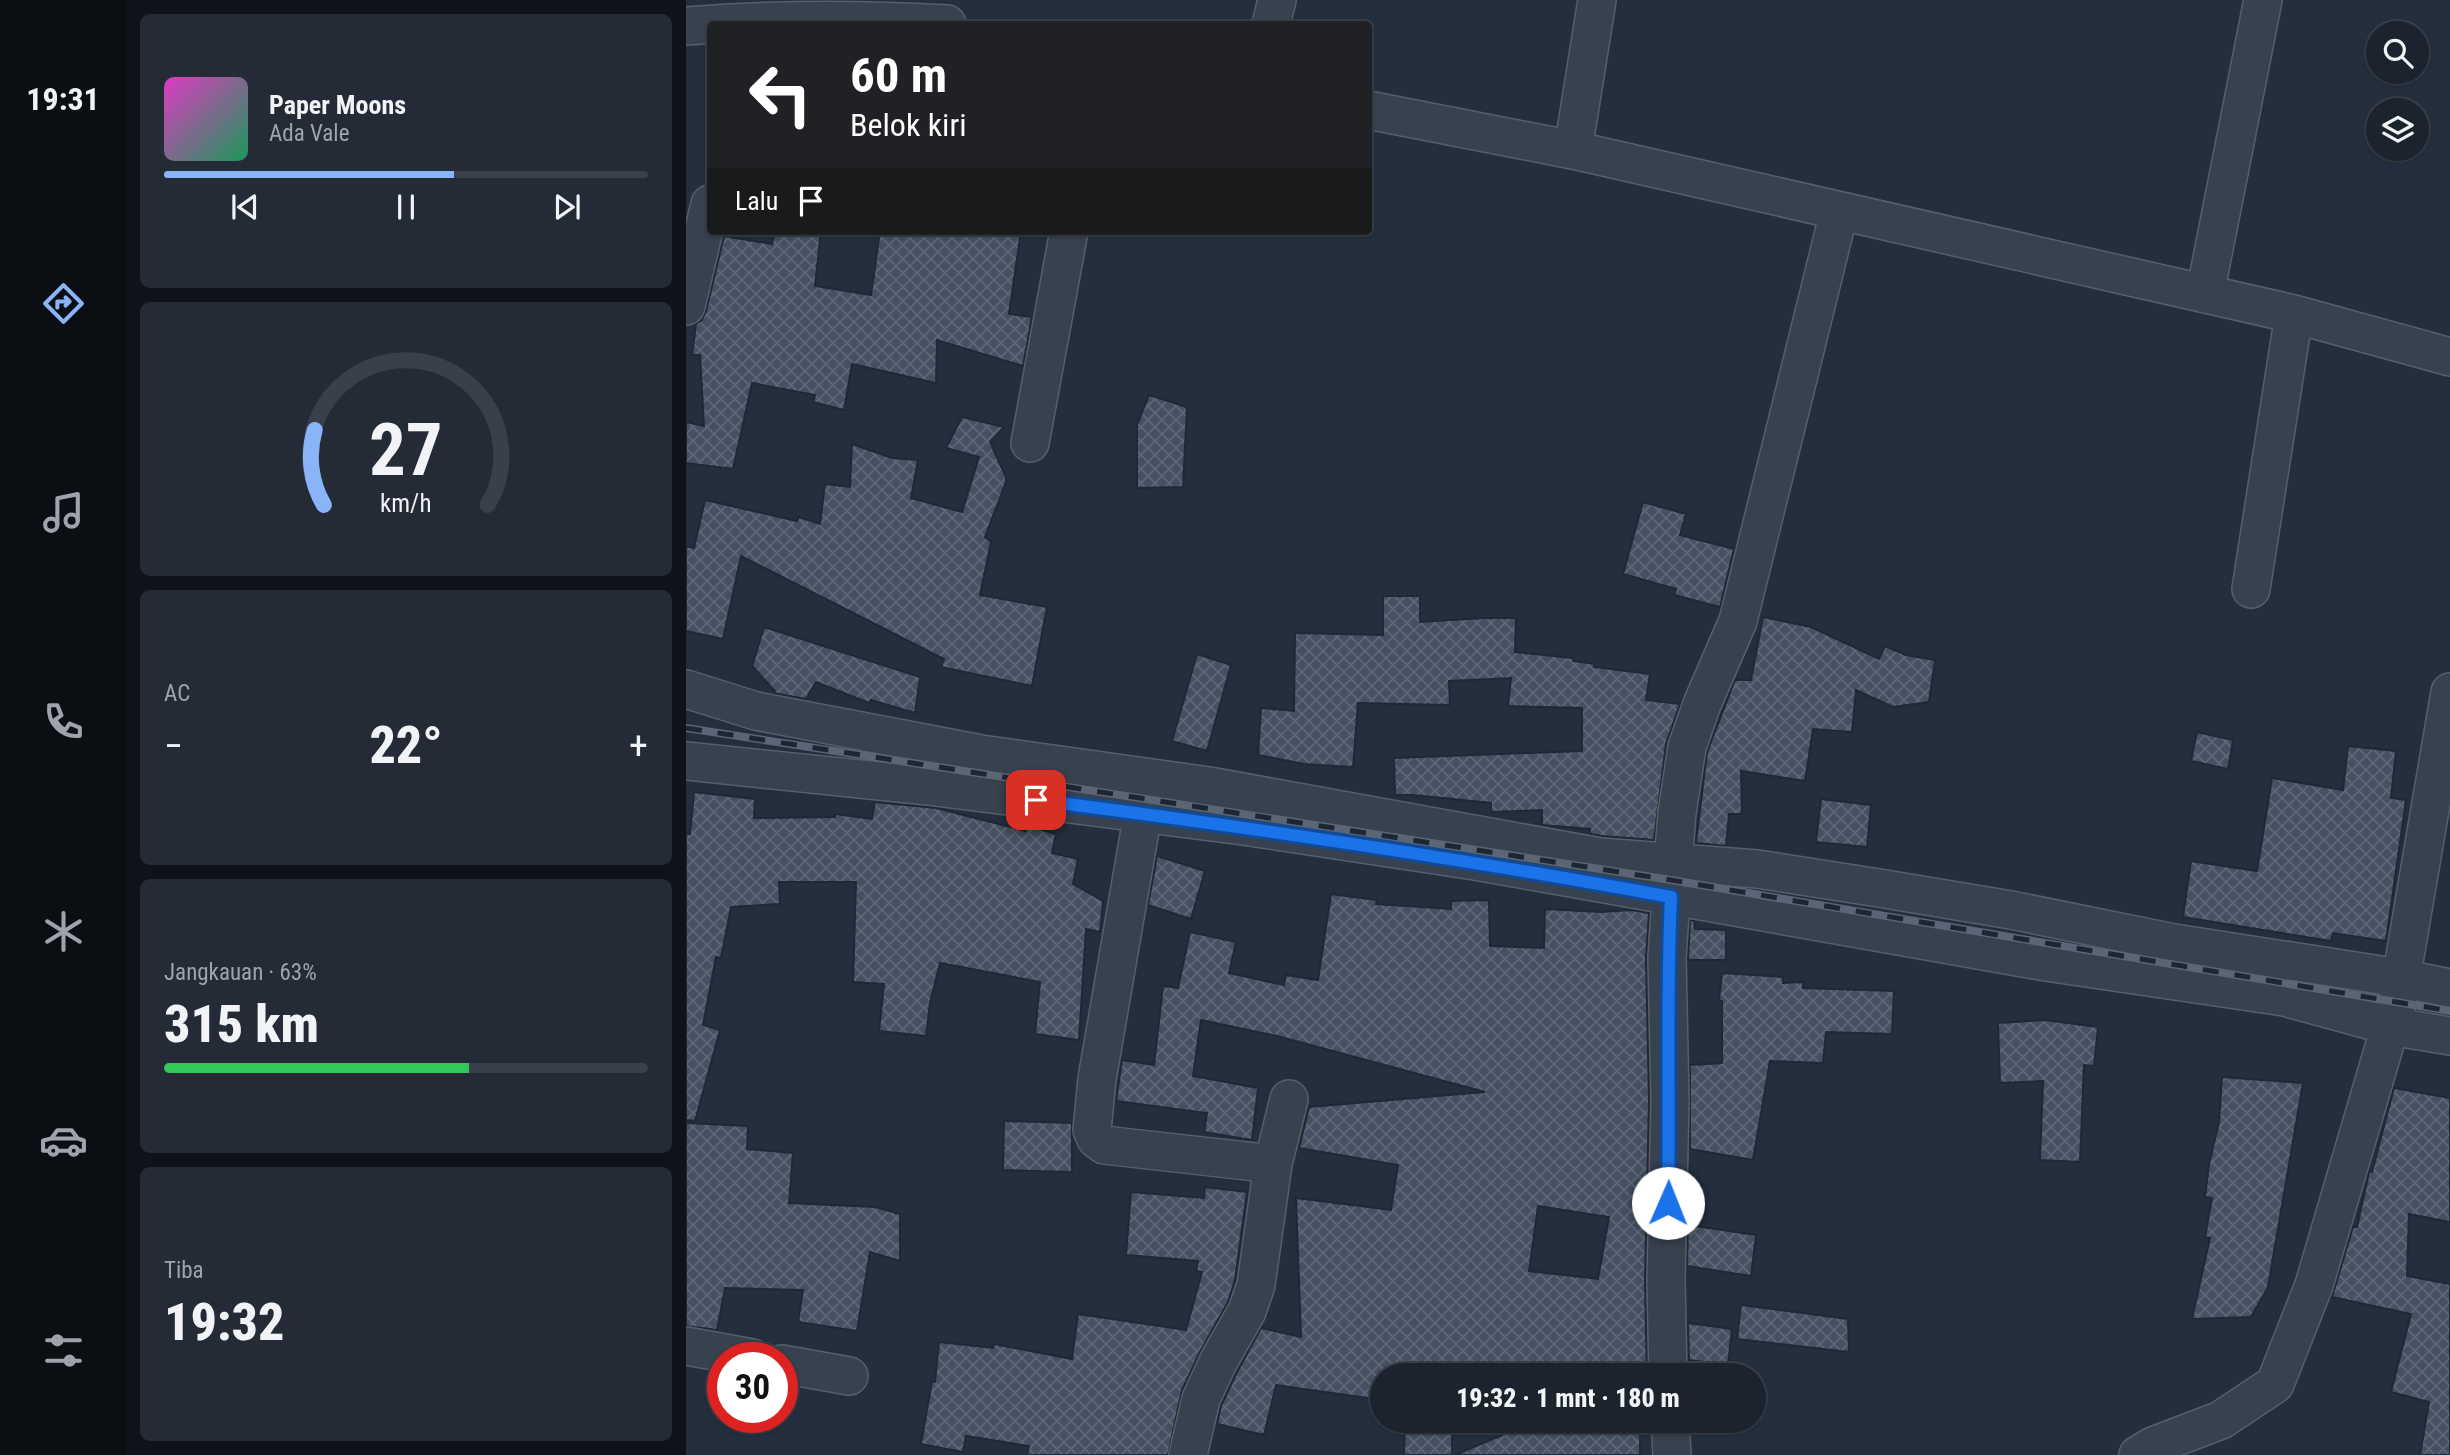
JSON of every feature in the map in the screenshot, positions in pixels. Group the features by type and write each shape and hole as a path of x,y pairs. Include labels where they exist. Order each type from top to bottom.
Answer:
{"street":[{"path":"956,21 959,0"},
{"path":"1272,21 1277,0"},
{"path":"1573,150 1597,0"},
{"path":"2205,294 2263,0"},
{"path":"754,21 795,10 895,21"},
{"path":"686,26 707,25"},
{"path":"1372,111 1573,150 2294,314 2450,357"},
{"path":"1668,1363 1666,1280 1670,1100 1667,958 1677,813 1687,747 1702,704 1738,621 1839,212"},
{"path":"686,306 707,217"},
{"path":"1030,443 1068,235"},
{"path":"2251,589 2294,314"},
{"path":"686,689 756,711 981,754 1209,786 1600,857 1672,880 1844,925 2046,962 2284,997 2390,1026 2450,1036"},
{"path":"2138,1455 2153,1446 2221,1420 2275,1384 2314,1285 2390,1026 2450,692"},
{"path":"686,761 928,786 1475,861 1672,880 1757,869 2011,910 2174,943 2450,988"},
{"path":"1143,814 1097,1079 1092,1130 1096,1139 1104,1145 1273,1164"},
{"path":"1188,1455 1201,1399 1217,1362 1247,1311 1256,1285 1273,1164 1289,1099"},
{"path":"686,1346 707,1350"},
{"path":"798,1367 849,1376"},
{"path":"1671,1433 1672,1455"}],"building":[{"path":"774,235 821,235 815,286 871,295 879,235 1020,235 1009,314 1032,317 1023,366 937,340 936,383 852,364 844,410 813,402 815,395 752,383 733,469 686,463 686,422 704,426 700,355 692,355 696,324 702,320 706,311 724,236 772,244"},
{"path":"1149,395 1187,407 1183,487 1137,488 1137,425"},
{"path":"962,417 1004,427 990,442 1006,482 985,537 991,542 980,595 1047,607 1032,686 941,667 944,659 741,556 723,639 686,631 686,546 694,548 705,500 797,521 799,517 820,524 825,484 850,487 852,444 892,458 918,460 911,498 962,512 979,457 946,448"},
{"path":"1643,502 1686,514 1680,535 1734,549 1720,607 1674,595 1676,589 1623,574"},
{"path":"1383,596 1420,596 1420,622 1516,618 1515,652 1573,658 1573,661 1595,664 1594,667 1650,674 1646,700 1680,704 1666,744 1654,840 1603,836 1590,834 1590,829 1542,825 1542,810 1491,812 1491,803 1395,795 1394,758 1582,751 1582,708 1508,706 1511,678 1449,681 1450,705 1358,703 1353,767 1304,764 1258,755 1261,708 1294,711 1295,633 1383,635"},
{"path":"1763,617 1811,627 1879,659 1885,646 1906,655 1935,660 1929,702 1893,707 1856,690 1852,732 1813,729 1805,781 1741,771 1742,814 1729,814 1726,846 1696,843 1707,752 1735,680 1751,680"},
{"path":"764,627 920,677 915,713 871,700 869,703 816,682 806,699 773,693 775,691 752,666"},
{"path":"1197,654 1231,665 1207,751 1172,741"},
{"path":"2197,732 2233,740 2228,769 2191,761"},
{"path":"2348,746 2396,751 2391,798 2406,800 2386,941 2333,933 2331,941 2183,917 2191,861 2257,871 2272,778 2343,790"},
{"path":"694,792 755,799 754,818 835,817 835,814 872,819 875,802 936,808 1026,831 1028,826 1056,834 1052,853 1078,859 1073,884 1103,901 1100,932 1086,929 1079,1040 1035,1034 1040,982 940,963 930,1003 926,1036 879,1031 884,984 853,982 856,882 779,882 780,904 731,907 721,958 716,957 703,1025 720,1030 695,1121 686,1120 686,833 690,834"},
{"path":"1821,799 1871,805 1867,847 1816,842"},
{"path":"1157,856 1205,871 1191,919 1148,905"},
{"path":"1331,894 1377,900 1376,904 1451,909 1451,901 1489,900 1490,946 1544,948 1545,909 1601,912 1631,910 1649,913 1646,958 1649,1100 1645,1280 1647,1363 1370,1363 1370,1398 1276,1385 1264,1435 1217,1424 1221,1406 1261,1328 1301,1337 1296,1198 1391,1210 1398,1165 1299,1148 1309,1107 1485,1092 1277,1036 1201,1020 1193,1076 1258,1088 1252,1140 1204,1132 1207,1113 1116,1101 1122,1060 1154,1065 1163,986 1178,988 1190,932 1236,942 1229,973 1284,985 1286,975 1318,980","holes":["1538,1206 1609,1217 1598,1279 1529,1271"]},
{"path":"1690,920 1694,921 1695,929 1726,930 1726,960 1688,960"},
{"path":"1722,973 1783,977 1783,983 1803,982 1803,988 1894,991 1892,1034 1826,1032 1823,1063 1770,1061 1753,1160 1690,1149 1690,1065 1722,1063 1722,1001 1719,1001"},
{"path":"2045,1020 2098,1027 2094,1066 2084,1065 2080,1162 2040,1160 2043,1081 2000,1083 1998,1023"},
{"path":"2222,1077 2303,1083 2268,1287 2251,1317 2192,1319 2210,1238 2205,1237 2212,1198 2205,1197 2209,1164 2219,1122"},
{"path":"2394,1088 2450,1098 2450,1222 2409,1214 2407,1276 2450,1284 2450,1455 2420,1455 2429,1402 2391,1392 2411,1314 2332,1297 2353,1227 2357,1227 2369,1171 2372,1172"},
{"path":"1004,1121 1072,1123 1072,1172 1003,1170"},
{"path":"686,1123 748,1126 747,1149 793,1153 789,1203 875,1207 900,1214 900,1261 870,1252 857,1331 798,1322 803,1290 725,1288 717,1330 686,1326"},
{"path":"1205,1187 1247,1192 1235,1280 1228,1302 1182,1390 1168,1455 1027,1455 1029,1446 966,1436 963,1452 921,1444 932,1381 935,1382 939,1342 993,1348 994,1344 1072,1359 1078,1314 1186,1330 1202,1272 1196,1271 1198,1261 1126,1255 1131,1192 1204,1198"},
{"path":"1688,1225 1756,1235 1751,1276 1687,1266"},
{"path":"1741,1305 1848,1319 1849,1352 1737,1339"},
{"path":"1688,1323 1732,1329 1728,1363 1689,1360"},
{"path":"1405,1433 1452,1433 1452,1455 1404,1455"},
{"path":"1507,1433 1640,1433 1640,1455 1455,1455"}],"railway":[{"path":"686,728 1671,880 2450,1011"}],"route":[{"path":"1036,800 1243,826 1475,861 1671,897 1667,958 1670,1100 1668,1203"}]}
